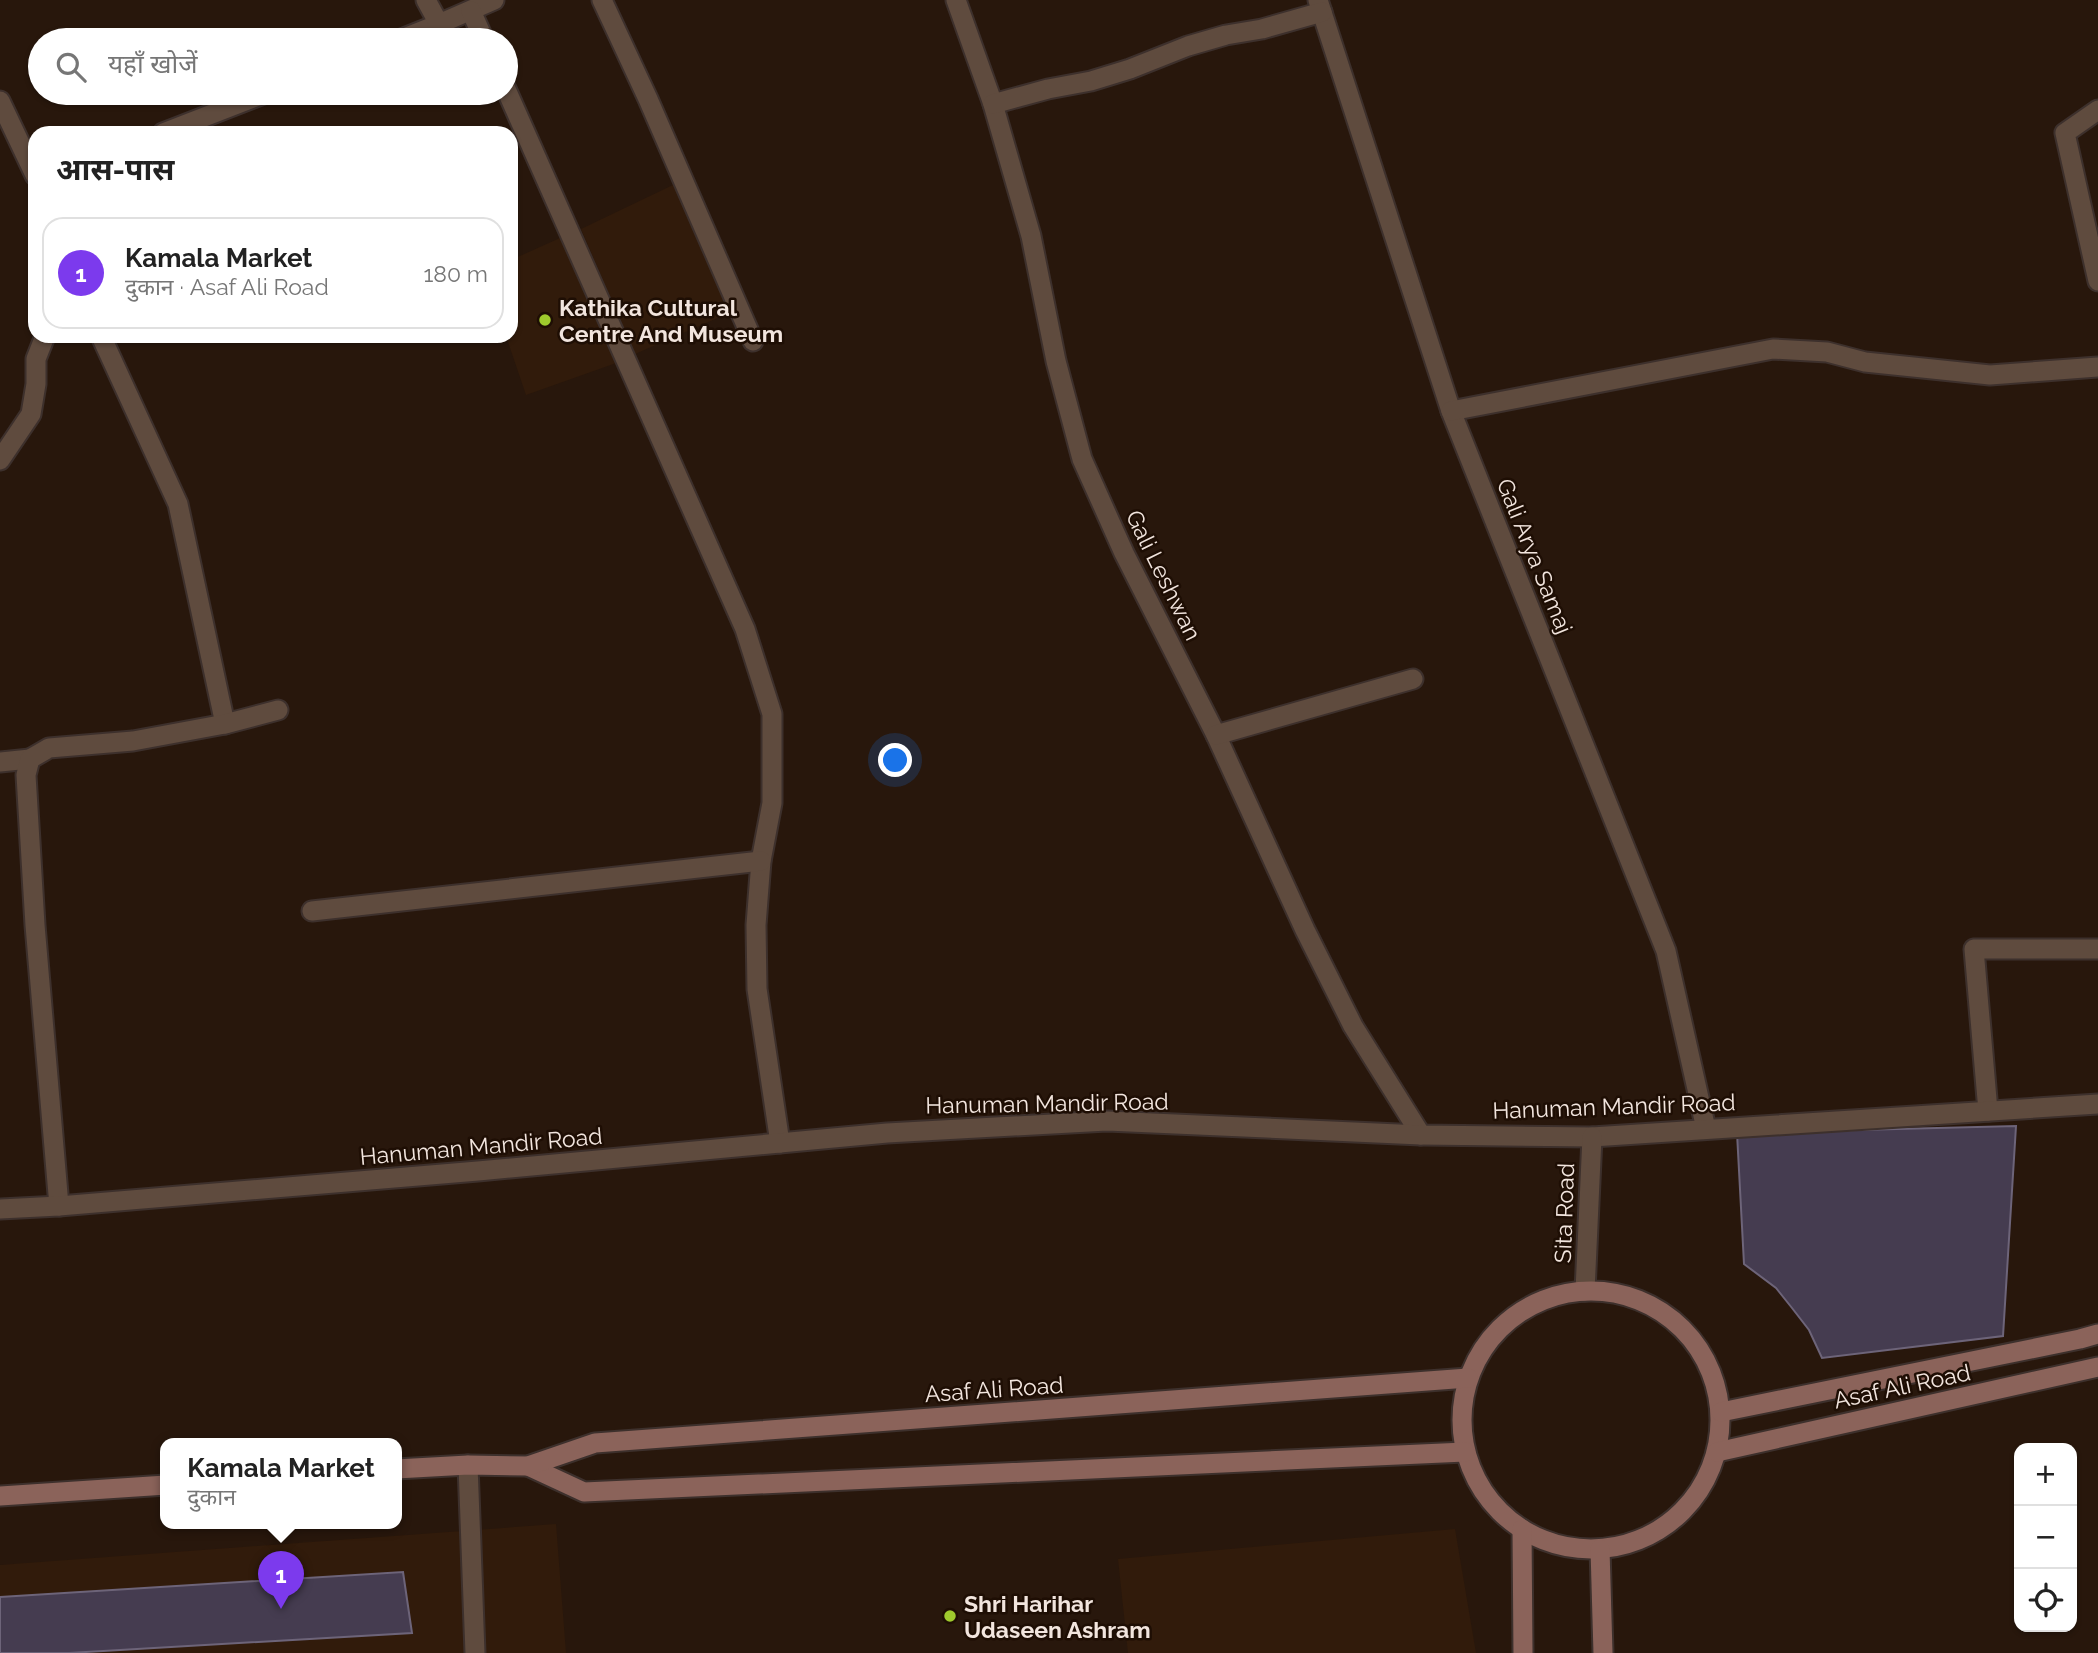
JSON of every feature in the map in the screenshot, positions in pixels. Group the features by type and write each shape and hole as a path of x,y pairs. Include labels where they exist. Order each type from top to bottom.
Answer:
{"main road":[{"path":"1585,1291 1625,1295 1662,1311 1692,1339 1712,1373 1721,1412 1717,1452 1700,1489 1674,1519 1639,1540 1600,1549 1564,1547 1522,1529 1501,1513 1478,1485 1465,1451 1461,1416 1468,1378 1486,1344 1513,1316 1547,1298 1585,1291"},
{"name":"Asaf Ali Road","path":"1721,1412 2098,1334"},
{"name":"Asaf Ali Road","path":"1717,1452 2098,1367"},
{"name":"Asaf Ali Road","path":"402,1469 468,1465 527,1466 595,1443 1468,1378"},
{"name":"Asaf Ali Road","path":"527,1466 584,1492 1465,1451"},
{"path":"0,1496 160,1485"},
{"path":"1522,1529 1522,1653"},
{"path":"1600,1549 1603,1653"}],"street":[{"path":"426,0 439,24"},
{"path":"429,28 495,0"},
{"path":"602,0 753,341"},
{"name":"Gali Leshwan","path":"956,0 993,104 1031,236 1056,361 1082,459 1124,553 1216,735 1305,930 1353,1026 1420,1135"},
{"path":"993,104 1091,81 1188,46 1226,35 1262,29 1320,6"},
{"name":"Gali Arya Samaj","path":"1320,6 1451,411 1666,951 1706,1129"},
{"path":"471,11 479,28"},
{"path":"0,101 28,160"},
{"path":"181,126 235,105"},
{"path":"513,105 745,629 772,714 772,803 761,861 756,925 757,989 780,1143"},
{"path":"2098,110 2065,133 2098,281"},
{"path":"0,460 31,414 36,384 36,359 42,343"},
{"path":"104,343 178,504 225,724"},
{"path":"1451,411 1773,349 1827,352 1865,362 1990,375 2098,367"},
{"path":"1216,735 1413,678"},
{"path":"0,762 30,759 49,748 133,741 225,724 278,710"},
{"path":"30,759 26,775 32,871 59,1206"},
{"path":"312,911 761,861"},
{"path":"1988,1111 1974,948 2098,948"},
{"name":"Hanuman Mandir Road","path":"0,1209 478,1171 887,1133 1107,1121 1420,1135 1592,1136 2098,1104"},
{"name":"Sita Road","path":"1585,1291 1592,1136"},
{"path":"468,1465 475,1653"}],"shaded area":[{"path":"675,184 729,313 635,354 581,229"},
{"path":"560,238 619,362 526,395 508,343 518,343 518,257"},
{"path":"556,1524 566,1653 0,1653 0,1565"},
{"path":"1455,1529 1476,1653 1128,1653 1118,1559"}],"building":[{"path":"2016,1126 2003,1336 1822,1358 1809,1330 1776,1288 1744,1264 1737,1133"},
{"path":"403,1572 412,1633 69,1653 0,1653 0,1597"}],"place":[{"name":"Kathika Cultural Centre And Museum","path":"545,320"},
{"name":"Kamala Market","path":"281,1609"},
{"name":"Shri Harihar Udaseen Ashram","path":"950,1616"}]}
